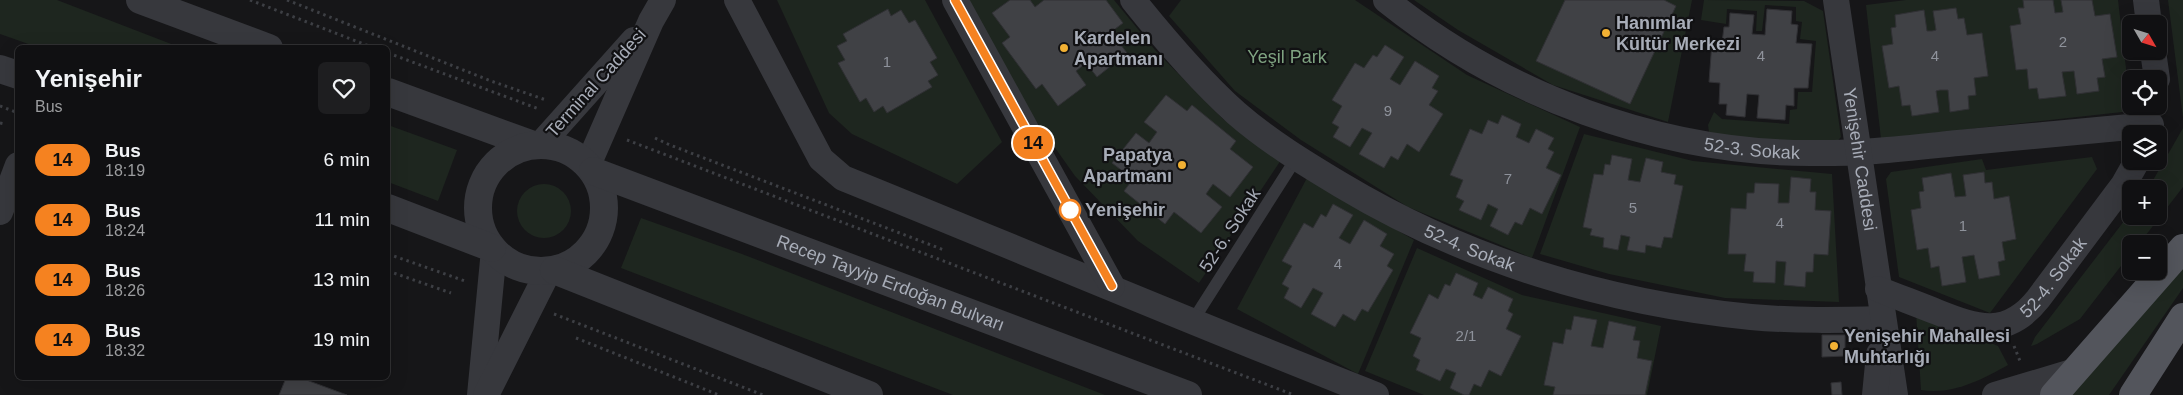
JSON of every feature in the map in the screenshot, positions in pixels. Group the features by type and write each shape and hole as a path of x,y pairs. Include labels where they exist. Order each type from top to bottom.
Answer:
{"main road":[{"path":"2054,395 2072,372 2183,248"},
{"path":"2134,395 2183,317"}],"street":[{"path":"140,0 261,45"},
{"path":"737,0 821,159 832,171 843,178 1112,286 1192,322 1376,395"},
{"path":"955,0 1112,286"},
{"name":"52-4. Sokak","path":"1133,0 1200,77 1238,114 1297,157 1359,196 1450,241 1516,267 1575,285 1636,300 1697,311 1744,316 1820,320 1883,319"},
{"name":"52-3. Sokak","path":"1386,0 1429,32 1471,59 1562,103 1658,134 1741,148 1808,154 1858,153 2151,122"},
{"name":"Yenişehir Caddesi","path":"1836,0 1892,390"},
{"path":"2146,0 2148,15"},
{"name":"Terminal Caddesi","path":"537,145 564,119 657,10"},
{"name":"Terminal Caddesi","path":"590,168 604,131 657,10"},
{"path":"0,68 15,74"},
{"path":"390,93 537,145 563,148 577,155 590,168 600,184 604,199 604,214 594,243 584,254 571,263 552,270 534,271 519,267 506,260 493,249 482,231 478,216 478,201 482,186 489,172 499,161 518,149 537,145"},
{"name":"Recep Tayyip Erdoğan Bulvarı","path":"590,168 1188,395"},
{"name":"52-4. Sokak","path":"1878,289 1965,323 1978,326 2006,324 2030,310 2124,184 2132,170"},
{"path":"0,212 15,173"},
{"path":"390,209 493,249"},
{"path":"480,395 493,249"},
{"path":"486,395 552,270"},
{"path":"552,270 868,395"},
{"path":"1995,395 2072,372"}],"lane":[{"name":"52-6. Sokak","path":"1192,322 1297,157"}],"path":[{"path":"250,0 366,45"},
{"path":"287,0 491,81 547,100"},
{"path":"390,54 564,119"},
{"path":"0,106 15,112"},
{"path":"0,122 5,124"},
{"path":"604,131 1294,395"},
{"path":"390,255 490,290"},
{"path":"390,272 451,293"},
{"path":"532,305 762,395"},
{"path":"2006,324 2029,385"},
{"path":"576,338 719,395"}],"green space":[{"path":"0,0 57,0 174,45 31,45 0,34"},
{"path":"777,0 925,0 1002,142 957,184 852,134 829,113"},
{"path":"965,0 1114,0 1155,50 1223,119 1281,160 1199,283 1138,241 1075,176 1029,111"},
{"name":"Yeşil Park","path":"1181,0 1355,0 1467,75 1580,127 1532,258 1408,207 1301,140 1235,91 1169,16"},
{"path":"1414,0 1692,0 1668,122 1553,85 1458,30"},
{"path":"1704,0 1804,1 1823,11 1841,137 1832,147 1710,139 1708,125 1714,112 1722,119 1789,124 1790,110 1797,109 1798,92 1812,92 1816,41 1800,39 1802,22 1796,21 1796,7 1765,5 1762,31 1756,31 1757,11 1727,9 1726,24 1701,20"},
{"path":"1906,0 2118,0 2122,34 2122,60 2125,60 2126,70 2122,70 2122,112 1881,139 1866,5"},
{"path":"2168,0 2183,0 2183,118"},
{"path":"390,126 457,150 438,201 390,183"},
{"path":"2183,128 2183,187 2167,208 2167,180 2153,180 2159,170 2167,170 2167,156"},
{"path":"1584,134 1693,161 1832,174 1839,302 1725,298 1609,274 1540,254"},
{"path":"2092,157 2097,169 1990,313 1899,277 1886,179 1891,172 1982,159 1986,170"},
{"path":"1307,178 1414,240 1358,374 1237,309"},
{"path":"539,184 549,184 559,188 567,196 571,211 567,226 559,234 549,238 539,238 529,234 521,226 517,216 517,206 521,196 529,188"},
{"path":"641,218 742,254 1105,395 953,395 621,268"},
{"path":"2122,224 2154,225 2146,235 2122,235 2122,265 2080,319 2031,346 2035,337"},
{"path":"1417,248 1522,295 1661,326 1647,395 1424,395 1365,371"},
{"path":"2183,267 2183,288 2109,395 2068,395"},
{"path":"1916,312 1998,346 2008,365 1966,385 1944,390 1921,390"}],"building":[{"name":"Kardelen Apartmanı","path":"1010,0 1030,0 1035,7 1044,0 1106,0 1123,23 1111,32 1127,53 1097,77 1086,63 1076,71 1086,85 1058,106 1042,84 1036,89 1002,43 1010,37 992,13"},
{"name":"Hanımlar Kültür Merkezi","path":"1565,0 1664,0 1676,6 1630,104 1536,61"},
{"path":"2023,0 2053,0 2055,13 2063,12 2061,0 2092,0 2095,16 2110,14 2117,57 2102,59 2105,77 2097,78 2099,91 2077,94 2074,71 2062,72 2066,96 2039,99 2037,88 2029,89 2027,69 2016,70 2010,26 2021,24 2018,8 2024,8"},
{"path":"1956,8 1958,19 1964,18 1967,35 1982,33 1988,76 1974,78 1976,95 1968,96 1969,109 1950,112 1948,90 1940,90 1936,91 1939,112 1912,116 1910,105 1902,106 1899,86 1889,88 1882,46 1893,44 1891,28 1896,27 1895,15 1924,10 1927,31 1932,31 1936,30 1933,11"},
{"path":"888,9 891,16 901,10 909,23 915,20 937,58 930,62 938,75 928,81 932,87 887,113 883,106 874,112 866,98 860,102 838,63 845,60 837,46 847,41 843,34"},
{"path":"1767,9 1792,11 1791,24 1798,25 1796,43 1812,44 1808,88 1794,88 1794,106 1786,105 1785,120 1757,118 1759,95 1747,94 1745,117 1726,115 1727,104 1719,104 1720,83 1709,82 1712,42 1722,43 1724,27 1729,27 1730,13 1754,15 1752,34 1765,35"},
{"path":"1385,45 1404,57 1390,79 1400,85 1415,61 1439,76 1432,88 1438,91 1429,105 1443,114 1419,152 1407,144 1398,160 1391,156 1384,168 1359,154 1372,133 1362,128 1350,147 1333,137 1339,127 1332,123 1342,106 1332,100 1355,63 1364,68 1373,55 1377,57"},
{"name":"Papatya Apartmanı","path":"1166,95 1187,111 1192,105 1236,141 1230,149 1253,167 1230,197 1213,184 1206,194 1222,207 1201,233 1174,212 1165,224 1124,191 1133,179 1112,163 1136,133 1149,143 1157,132 1144,122"},
{"path":"1502,115 1521,124 1516,137 1529,143 1536,129 1554,138 1548,149 1554,152 1546,168 1561,175 1542,214 1530,208 1522,225 1515,222 1508,235 1490,226 1498,209 1488,204 1481,220 1459,210 1464,201 1456,197 1463,180 1450,175 1470,129 1482,134 1488,120 1498,124"},
{"path":"1612,155 1632,159 1628,180 1640,182 1646,158 1663,162 1661,172 1676,175 1674,184 1683,186 1672,238 1664,237 1661,248 1646,245 1645,253 1627,250 1630,237 1621,235 1618,250 1603,247 1604,238 1590,235 1592,229 1583,227 1594,174 1603,175 1605,164 1610,165"},
{"path":"1984,172 1985,183 1992,182 1994,199 2009,196 2016,239 2002,242 2005,260 1998,262 2000,275 1979,279 1974,255 1962,257 1966,282 1942,286 1939,266 1931,268 1928,248 1917,250 1911,210 1921,208 1919,192 1924,191 1922,178 1951,173 1955,197 1966,196 1963,175"},
{"path":"1791,177 1811,179 1810,192 1816,192 1815,210 1831,211 1828,255 1814,254 1813,272 1806,272 1805,287 1784,285 1786,262 1776,261 1775,283 1753,282 1754,272 1744,271 1746,254 1728,254 1731,208 1746,209 1747,193 1754,193 1755,183 1779,184 1778,203 1789,203"},
{"path":"1333,204 1353,215 1339,238 1350,244 1364,220 1387,234 1380,246 1394,254 1387,266 1393,270 1368,312 1362,309 1355,321 1343,314 1335,327 1311,314 1323,293 1313,288 1301,308 1284,298 1289,288 1282,284 1292,266 1282,261 1304,223 1313,228 1321,214 1326,217"},
{"path":"1456,273 1478,283 1473,295 1482,299 1488,287 1513,299 1508,311 1513,314 1506,329 1521,336 1501,376 1489,370 1481,387 1474,384 1469,395 1464,395 1450,388 1456,373 1446,369 1440,381 1416,370 1420,360 1413,356 1421,338 1410,333 1429,294 1438,299 1445,284 1450,286"},
{"path":"1574,316 1597,320 1591,346 1603,348 1609,321 1636,327 1633,340 1640,341 1637,358 1652,361 1645,395 1553,395 1555,387 1544,385 1553,342 1563,344 1566,329 1571,330"},
{"name":"Yenişehir Mahallesi Muhtarlığı","path":"1822,335 1845,335 1845,356 1822,357"},
{"path":"285,380 306,380 347,395 279,395"},
{"path":"1841,382 1842,395 1832,395 1831,383"}],"bus line":[{"name":"14","path":"955,0 1112,286"}],"place":[{"name":"Hanımlar Kültür Merkezi","path":"1606,33"},
{"name":"Kardelen Apartmanı","path":"1064,48"},
{"name":"Papatya Apartmanı","path":"1182,165"},
{"name":"Yenişehir","path":"1070,210"},
{"name":"Yenişehir Mahallesi Muhtarlığı","path":"1834,346"}]}
